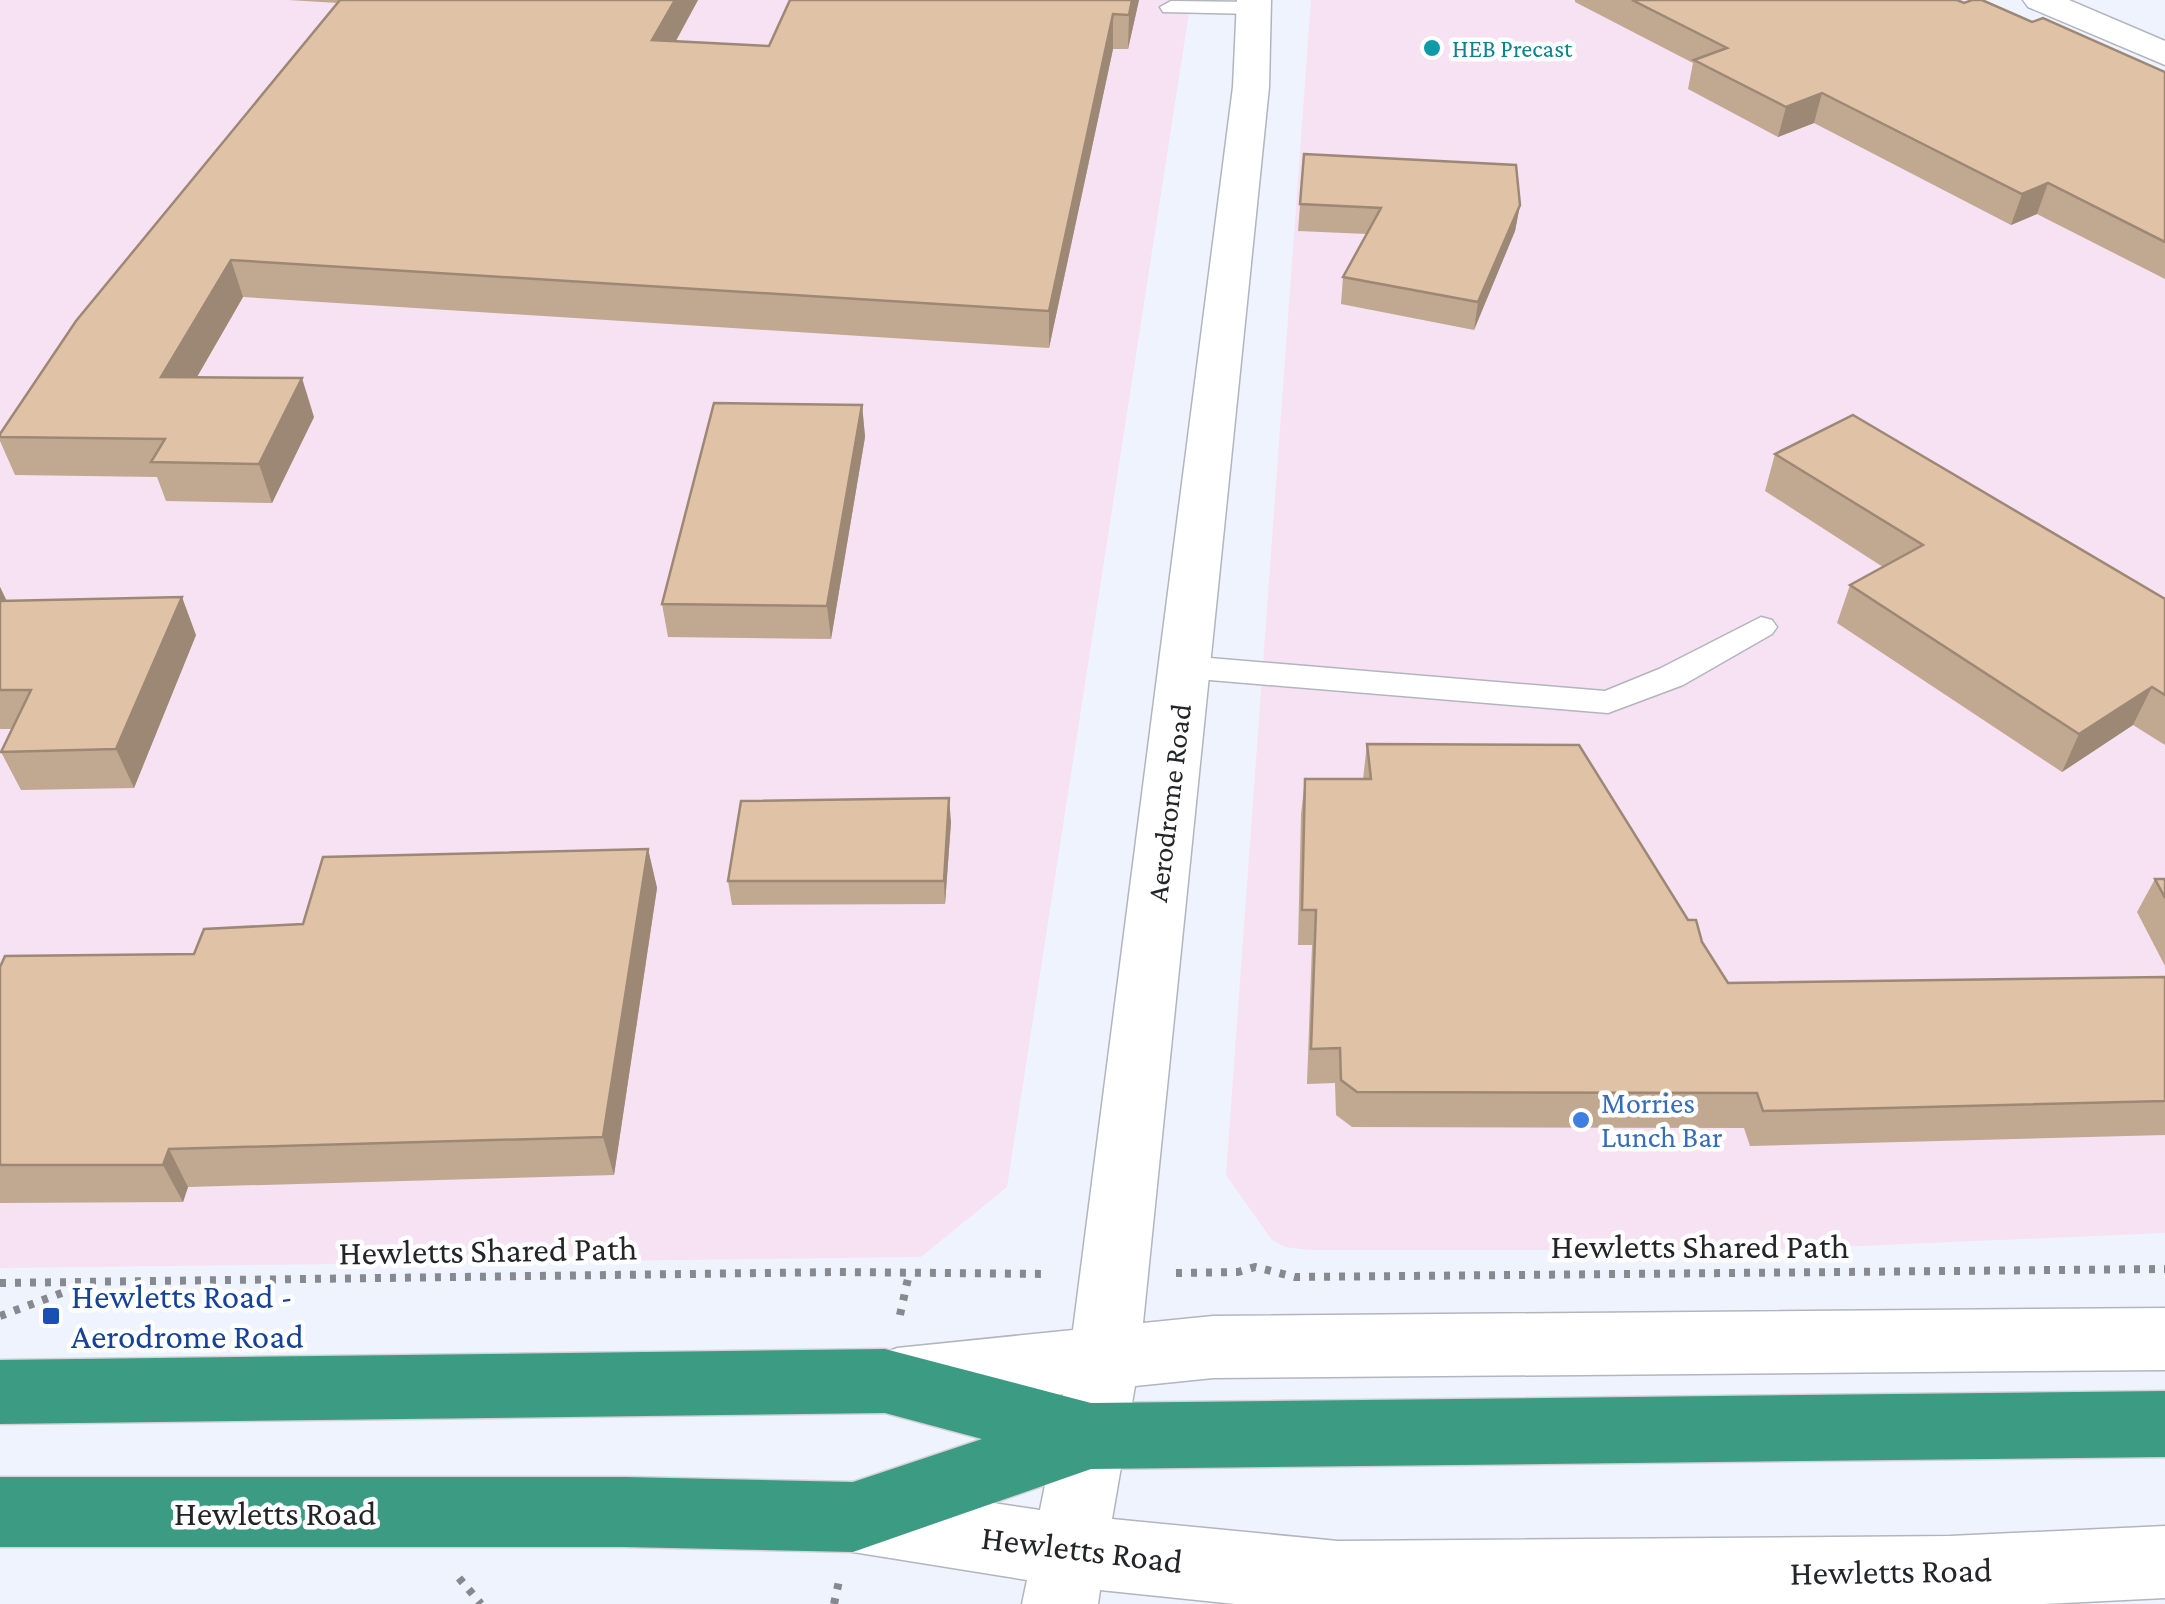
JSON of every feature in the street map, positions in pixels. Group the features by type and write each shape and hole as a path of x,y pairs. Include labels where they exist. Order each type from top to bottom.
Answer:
{"highway":[{"path":"0,1392 884,1381 1091,1436 2165,1424"},
{"path":"854,1517 1091,1436"},
{"name":"Hewletts Road","path":"0,1512 624,1512 854,1517"}],"street":[{"path":"2040,0 2165,54"},
{"name":"Aerodrome Road","path":"1065,1577 1105,1356 1251,88 1255,4"},
{"path":"884,1381 1214,1348 2165,1339"},
{"name":"Hewletts Road","path":"854,1517 1065,1577 1950,1572 2165,1562"}],"lane":[{"path":"1171,7 1255,4"},
{"path":"1186,667 1608,702 1671,677 1761,627"}],"path":[{"name":"Hewletts Shared Path","path":"1238,1272 1255,1267 1295,1277 2165,1269"},
{"name":"Hewletts Shared Path","path":"0,1282 839,1272 978,1274"},
{"path":"0,1316 91,1282"}],"shaded area":[{"path":"0,0 1191,0 1007,1187 921,1257 0,1268"},
{"path":"1311,0 1964,0 2165,89 2165,1233 1766,1250 1308,1250 1285,1247 1272,1240 1226,1175"}],"building":[{"path":"340,0 675,0 652,40 769,46 790,0 1132,0 1129,15 1113,14 1049,311 231,260 161,377 302,378 259,464 151,462 165,439 0,437 76,321"},
{"path":"1632,0 1982,0 2032,22 2043,18 2165,72 2165,242 2048,183 2022,194 1822,93 1786,107 1694,60 1727,48"},
{"path":"1304,154 1516,165 1520,205 1478,302 1343,277 1381,208 1300,204"},
{"path":"714,403 862,405 827,606 662,604"},
{"path":"1853,415 2165,599 2165,695 2152,687 2079,734 1850,585 1923,545 1775,454"},
{"path":"182,597 116,749 1,752 31,690 0,690 0,601"},
{"path":"1367,744 1579,745 1688,920 1696,920 1702,942 1728,983 2165,977 2165,1101 1763,1111 1757,1093 1357,1092 1341,1080 1340,1048 1311,1049 1316,910 1302,910 1305,779 1371,779"},
{"path":"949,798 944,881 728,881 741,801"},
{"path":"648,849 603,1137 169,1149 163,1165 0,1165 0,967 5,956 194,954 204,929 303,924 323,857"},
{"path":"2155,879 2165,879 2165,898"}],"place":[{"name":"HEB Precast","path":"1432,48"},
{"name":"Morries Lunch Bar","path":"1581,1120"},
{"name":"Hewletts Road - Aerodrome Road","path":"51,1316"}]}
